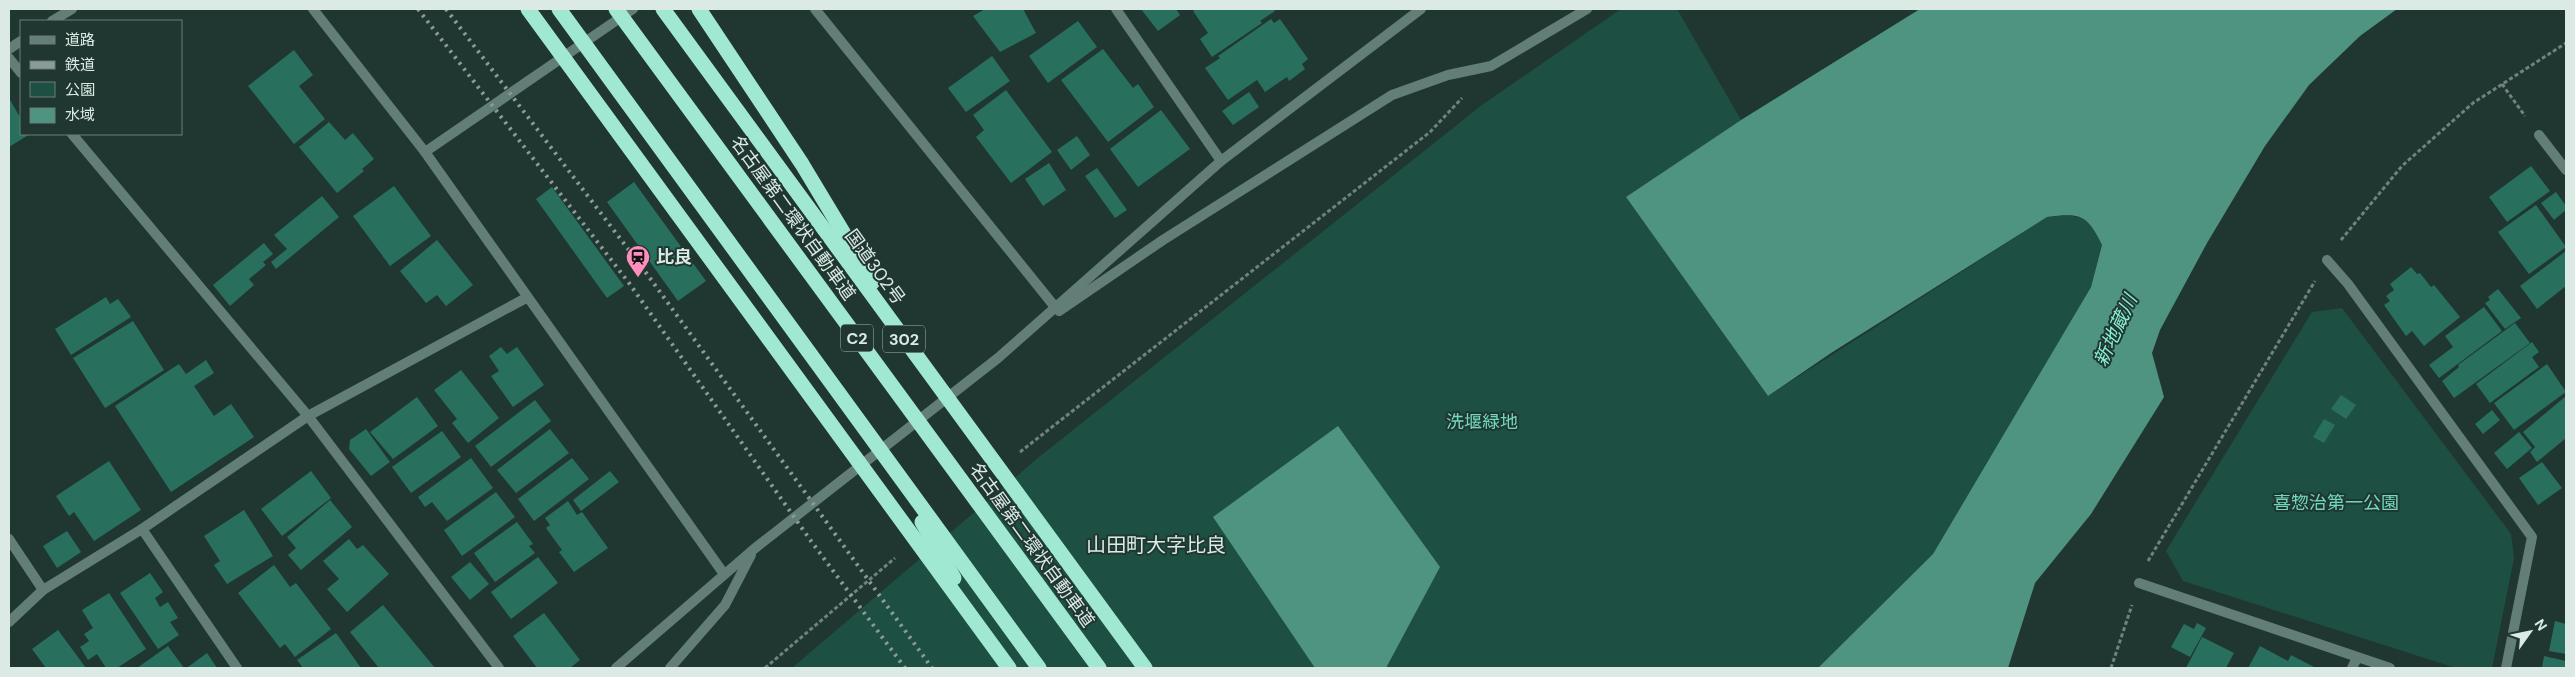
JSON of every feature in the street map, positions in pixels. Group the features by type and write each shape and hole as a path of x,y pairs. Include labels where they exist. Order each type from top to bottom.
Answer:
{"highway":[{"path":"528,9 1007,668"},
{"path":"559,9 884,458 1039,668"},
{"name":"名古屋第二環状自動車道","path":"616,9 1099,668"},
{"name":"国道302号","path":"663,9 1145,668"},
{"path":"699,9 802,164 922,365"},
{"path":"884,458 1007,668"}],"street":[{"path":"54,20 72,9"},
{"path":"313,9 424,152 724,574"},
{"path":"424,152 633,9"},
{"path":"815,9 1056,307"},
{"path":"1116,9 1221,161"},
{"path":"616,668 754,549 998,358 1221,161 1421,9"},
{"path":"1026,334 1163,240 1392,95 1448,75 1491,66 1587,9"},
{"path":"9,49 20,42"},
{"path":"9,58 20,72"},
{"path":"2539,134 2566,170"},
{"path":"73,135 308,416 499,668"},
{"path":"2327,260 2348,284 2532,537 2506,668"},
{"path":"9,622 43,590 142,529 308,416 526,298"},
{"path":"142,529 237,668"},
{"path":"9,539 43,590"},
{"path":"670,668 725,605 754,549"},
{"path":"2140,583 2390,668"},
{"path":"2352,668 2357,658"}],"path":[{"path":"2111,668 2145,566 2263,371 2334,248 2402,166 2473,103 2566,43"},
{"path":"1014,458 1430,132 1491,66"},
{"path":"2502,84 2539,134"},
{"path":"765,668 896,557"}],"green space":[{"name":"洗堰緑地","path":"1621,9 1677,9 1741,120 1626,197 1768,396 2047,217 2075,216 2081,218 2092,227 2102,245 2091,287 1933,554 1818,668 792,668 1039,457 1482,105"},
{"name":"喜惣治第一公園","path":"2342,308 2511,534 2514,558 2492,668 2456,668 2183,581 2166,551 2312,312"}],"water":[{"name":"新地蔵川","path":"1920,9 2397,9 2360,36 2309,85 2265,146 2207,243 2160,330 2152,353 2164,397 2091,514 2035,583 2008,668 1818,668 1933,554 2091,287 2102,245 2087,221 2067,215 2047,217 1831,353 1768,396 1626,197 1741,120"},
{"path":"1338,426 1440,567 1386,668 1315,668 1213,517"}],"building":[{"path":"985,9 1023,9 1036,33 1000,52 973,16"},
{"path":"1141,9 1176,9 1180,15 1158,31"},
{"path":"1196,9 1273,9 1275,11 1260,21 1262,23 1212,57 1200,39 1208,33 1193,11"},
{"path":"1271,19 1274,23 1280,19 1308,59 1302,64 1305,69 1289,81 1287,77 1265,92 1257,80 1228,100 1205,68 1220,58 1218,56"},
{"path":"1078,21 1097,47 1048,83 1029,56"},
{"path":"1103,49 1133,88 1138,84 1154,107 1108,142 1061,80"},
{"path":"294,50 313,75 299,86 325,119 294,144 248,86"},
{"path":"992,56 1010,81 966,112 948,88"},
{"path":"1006,90 1052,152 1011,183 976,137 984,130 973,115"},
{"path":"1249,92 1259,107 1233,125 1222,111"},
{"path":"9,98 20,117 20,135 28,135 9,147"},
{"path":"1161,110 1190,149 1138,187 1110,149"},
{"path":"329,122 345,140 353,133 374,159 362,169 364,171 337,193 299,147"},
{"path":"1077,136 1090,155 1071,170 1057,150"},
{"path":"1049,163 1066,190 1043,206 1025,179"},
{"path":"2531,166 2550,191 2507,222 2489,197"},
{"path":"1097,168 1127,210 1115,218 1085,176"},
{"path":"634,182 706,281 678,301 607,202"},
{"path":"394,186 431,236 390,266 353,216"},
{"path":"552,187 624,286 607,298 536,199"},
{"path":"2556,192 2566,206 2566,210 2554,220 2541,203"},
{"path":"322,196 339,217 276,269 271,262 287,249 274,235"},
{"path":"2536,205 2566,247 2529,274 2498,232"},
{"path":"437,240 473,285 446,306 437,295 426,303 400,271"},
{"path":"264,243 273,254 263,262 266,265 249,279 254,285 230,306 213,285"},
{"path":"2566,251 2566,286 2537,309 2520,286"},
{"path":"2411,267 2417,274 2420,273 2431,287 2434,285 2460,317 2424,346 2412,331 2406,336 2384,305 2390,301 2386,296 2394,290 2390,284"},
{"path":"2498,289 2521,318 2505,329 2485,303 2490,300 2488,297"},
{"path":"106,297 110,304 118,299 131,317 71,355 55,329"},
{"path":"2484,307 2502,331 2439,378 2429,365 2453,347 2445,336"},
{"path":"133,321 164,370 105,408 73,358"},
{"path":"2515,323 2530,343 2454,398 2442,381 2459,367 2458,365"},
{"path":"2532,342 2539,352 2532,357 2539,367 2490,403 2476,384"},
{"path":"501,347 507,354 517,347 544,385 513,407 491,376 499,371 489,356"},
{"path":"206,360 214,373 194,386 214,416 231,404 254,437 171,492 115,406 179,364 186,374"},
{"path":"2547,364 2566,392 2514,430 2494,403"},
{"path":"461,370 499,418 468,443 452,423 457,419 434,390"},
{"path":"2341,395 2356,405 2346,419 2331,409"},
{"path":"2566,396 2566,438 2537,462 2530,452 2535,447 2523,432"},
{"path":"417,397 438,426 393,459 370,432"},
{"path":"535,400 551,421 491,467 475,446"},
{"path":"2492,410 2500,420 2483,434 2475,424"},
{"path":"2324,419 2335,425 2324,443 2313,437"},
{"path":"366,429 390,462 371,476 349,449 350,440"},
{"path":"550,429 569,453 516,493 497,470"},
{"path":"442,431 461,457 411,493 392,467"},
{"path":"2519,432 2532,448 2507,469 2494,453"},
{"path":"471,458 493,488 447,521 432,502 425,507 418,497"},
{"path":"572,458 589,479 534,521 518,499"},
{"path":"109,461 141,510 94,541 74,512 69,516 56,496"},
{"path":"2542,462 2562,488 2538,505 2519,478"},
{"path":"311,471 331,498 282,536 261,509"},
{"path":"610,471 619,482 581,511 573,500"},
{"path":"496,492 515,517 462,556 444,530"},
{"path":"330,500 352,527 301,570 288,555 296,548 287,537"},
{"path":"568,501 577,515 582,512 608,548 574,572 559,552 562,550 546,528 550,525 545,518"},
{"path":"244,510 273,556 227,584 214,565 220,561 204,536"},
{"path":"517,522 533,544 529,546 535,553 495,582 474,553"},
{"path":"67,531 81,552 57,568 43,546"},
{"path":"349,539 357,549 363,545 389,574 347,612 327,589 339,579 323,561"},
{"path":"538,557 558,583 511,619 491,592"},
{"path":"470,562 489,584 470,600 451,577"},
{"path":"274,565 290,587 296,583 331,629 295,657 285,644 280,648 238,593"},
{"path":"150,573 163,592 155,598 160,607 168,602 178,618 170,622 179,635 158,649 120,593"},
{"path":"109,593 146,649 117,668 106,668 97,654 88,660 80,647 89,641 84,634 93,628 82,610"},
{"path":"383,605 435,668 379,668 350,632"},
{"path":"544,613 580,660 570,668 537,668 513,636"},
{"path":"2555,621 2566,624 2566,654 2549,651"},
{"path":"2197,623 2206,628 2190,657 2171,647 2184,624 2194,629"},
{"path":"58,630 86,668 46,668 32,649"},
{"path":"336,633 361,668 303,668 297,660"},
{"path":"2202,637 2234,653 2226,668 2186,668"},
{"path":"168,646 184,668 137,668"},
{"path":"2260,646 2288,661 2291,655 2316,668 2248,668"},
{"path":"207,653 217,668 188,667"},
{"path":"2544,656 2566,661 2566,668 2542,668"}],"railway":[{"path":"418,9 629,283 811,541 905,668"},
{"path":"446,9 647,274 932,668"}],"place":[{"name":"比良","path":"638,278"}],"district":[{"name":"山田町大字比良","path":"1156,545"}]}
